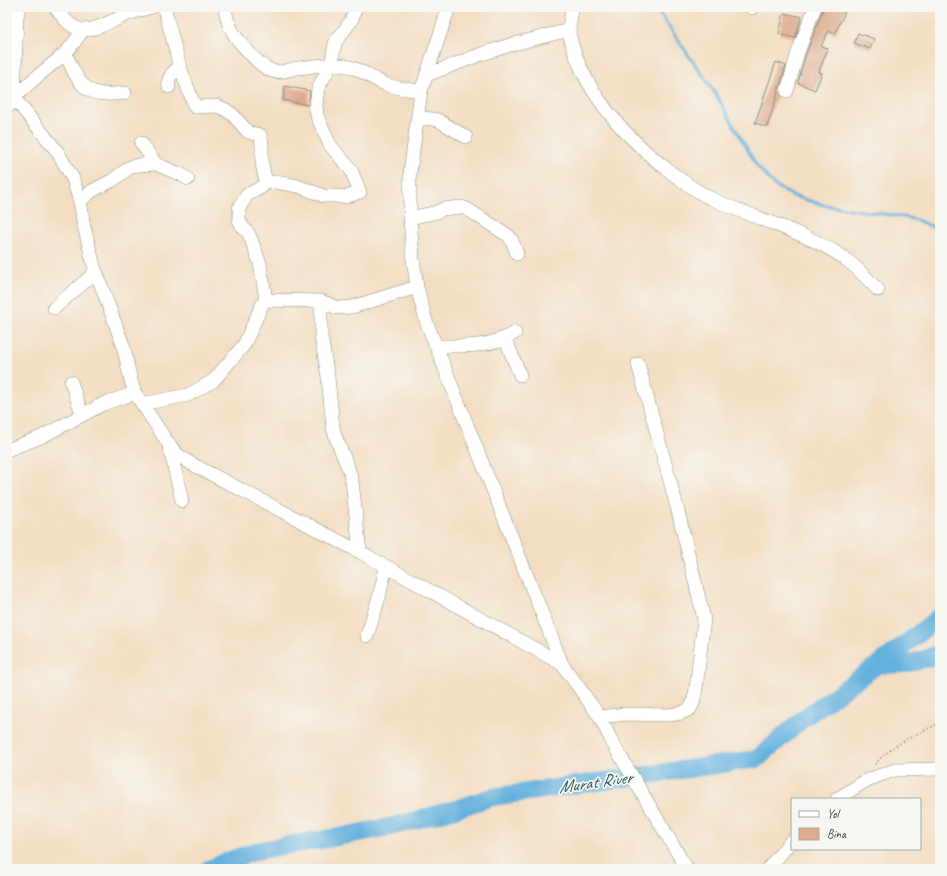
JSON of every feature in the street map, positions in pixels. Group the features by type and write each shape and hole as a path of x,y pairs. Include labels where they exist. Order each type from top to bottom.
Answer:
{"street":[{"path":"19,7 10,103 60,156 73,179 80,201 85,233 96,272 123,345 131,381 139,398 168,443 177,454 190,463 360,552 562,664"},
{"path":"55,7 71,26 83,30 98,28 135,12 152,7"},
{"path":"164,7 180,66 195,108 217,106 226,110 232,115 248,132 260,135 262,144 262,164 266,183"},
{"path":"225,7 230,28 242,45 264,66 273,71 283,72 297,68 330,64 348,66 386,84 396,87 421,90"},
{"path":"7,450 41,436 103,404 139,398 188,395 213,381 244,345 266,300 260,262 249,234 239,220 239,208 247,195 266,183 275,182 298,186 324,196 346,197 360,192 351,170 330,145 317,116 316,98 318,88 330,64 335,44 351,21 356,7"},
{"path":"449,7 421,90 410,173 410,218 413,259 417,287 426,321 562,664 600,717 612,742 687,869"},
{"path":"572,7 569,30 570,37 581,69 596,96 623,130 638,145 686,184 709,197 759,219 800,234 841,256 878,290"},
{"path":"787,91 798,52 815,7"},
{"path":"10,103 38,75 65,54 83,30"},
{"path":"427,75 503,47 569,30"},
{"path":"65,54 72,70 84,88 108,95 126,93"},
{"path":"169,88 169,78 180,66"},
{"path":"418,117 438,120 466,137"},
{"path":"141,143 156,164"},
{"path":"80,201 92,191 113,180 130,167 138,164 156,164 182,175 188,180"},
{"path":"410,218 431,214 450,207 467,209 509,236 514,243 517,254"},
{"path":"54,308 96,272"},
{"path":"266,300 321,301 337,308 352,307 417,287"},
{"path":"321,301 321,336 328,377 333,428 352,480 360,552"},
{"path":"436,346 474,346 489,344 510,336 520,375"},
{"path":"600,717 625,714 670,715 681,713 690,709 696,689 704,619 677,507 638,364"},
{"path":"71,382 82,414"},
{"path":"168,443 182,501"},
{"path":"367,636 379,597 386,567"},
{"path":"839,798 867,780 895,770 940,769"},
{"path":"768,869 791,841"}],"path":[{"path":"872,768 884,754 894,747 940,723"}],"building":[{"path":"824,7 847,7 835,34 829,31 821,46 828,48 819,72 822,73 815,90 798,83 806,54"},
{"path":"784,13 802,17 795,38 779,34"},
{"path":"858,33 874,39 870,49 854,43"},
{"path":"776,62 786,66 767,127 755,123"},
{"path":"285,86 310,91 308,105 283,100"}],"waterway":[{"path":"655,7 715,93 757,166 774,185 793,196 824,205 917,220 940,230"},
{"name":"Murat River","path":"209,869 256,851 394,826 492,797 757,759 804,718 895,652 940,616"},
{"path":"878,664 894,665 910,663 940,653"}]}
